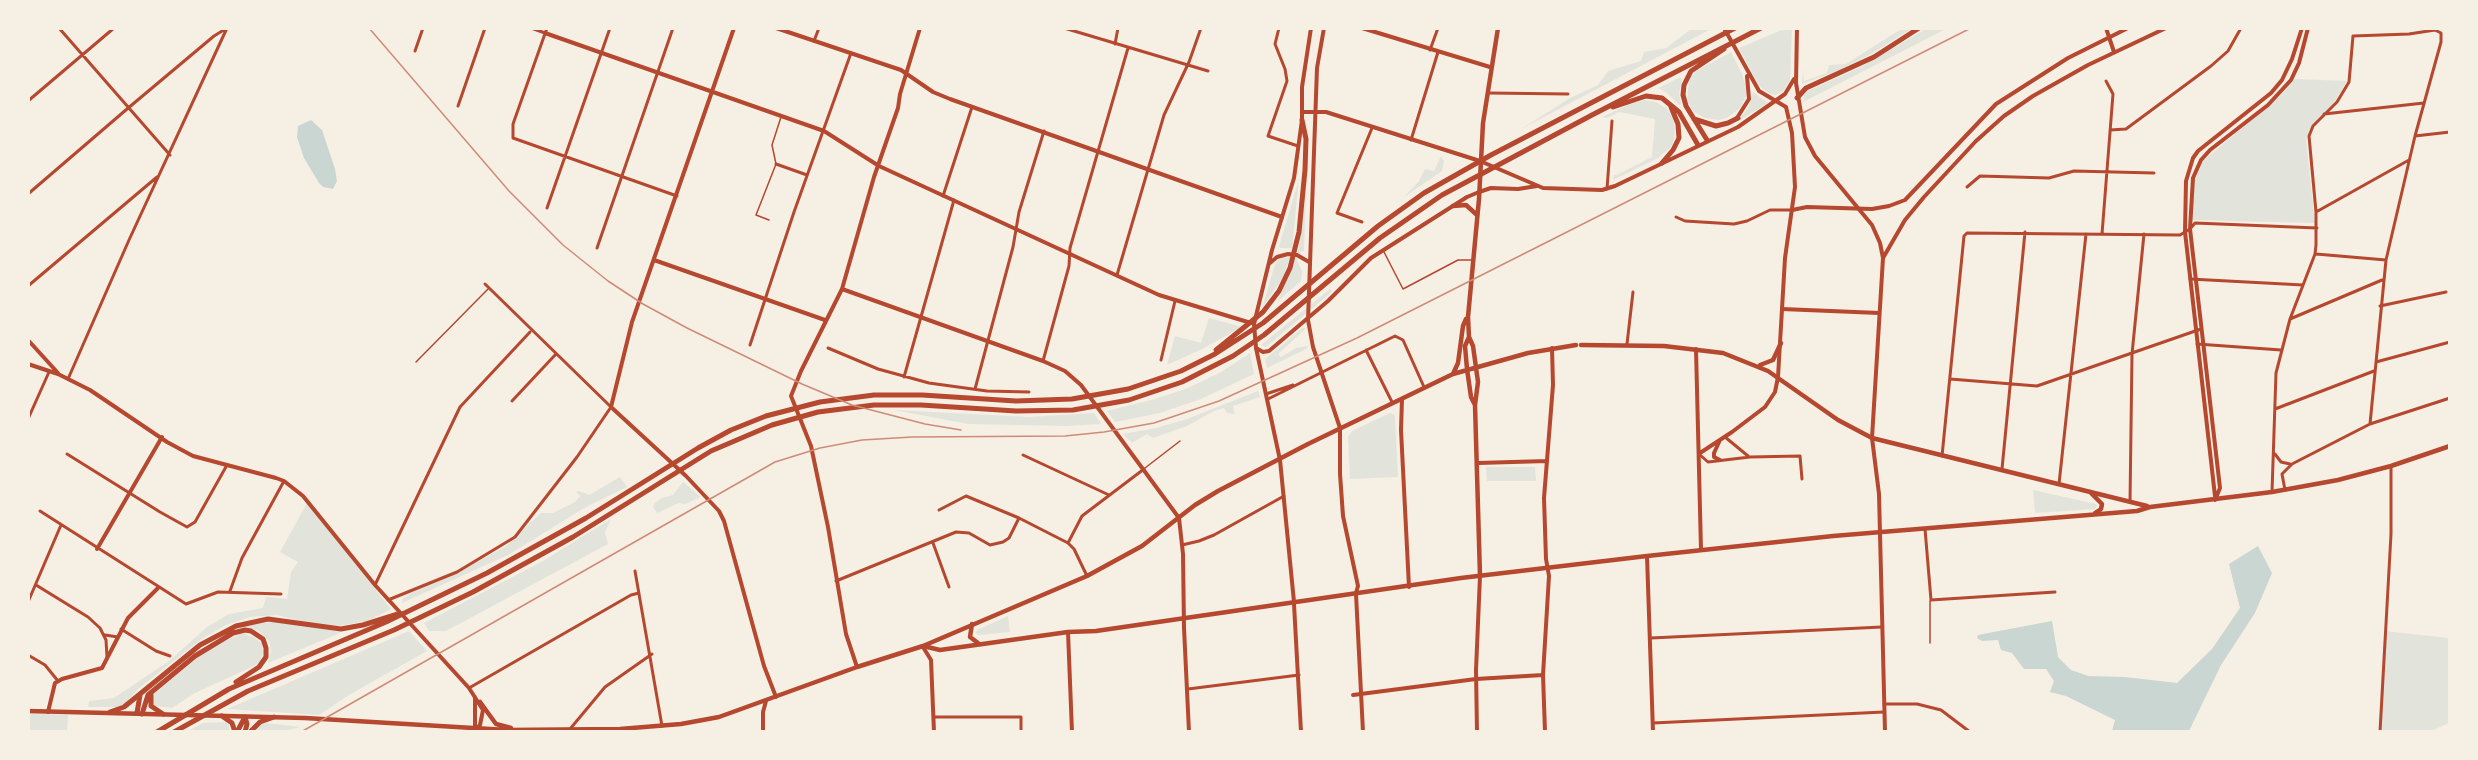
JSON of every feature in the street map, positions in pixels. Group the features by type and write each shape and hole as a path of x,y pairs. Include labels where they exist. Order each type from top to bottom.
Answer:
{"highway":[{"path":"157,732 212,698 384,620 420,607 520,556 698,448 740,427 802,406 866,395 922,395 1016,401 1072,399 1128,389 1164,378 1198,363 1263,323 1378,226 1424,193 1480,160 1735,28"},
{"path":"1707,140 1684,101 1685,80 1699,65 1730,43 1761,28"},
{"path":"1797,98 1806,88 1868,60 1919,28"},
{"path":"174,732 216,707 266,683 446,606 532,561 592,526 703,456 754,431 818,412 855,406 893,404 1006,411 1063,410 1119,402 1182,382 1233,356 1264,335 1380,238 1426,205 1486,170 1717,53"},
{"path":"1592,115 1646,96 1658,97 1679,112 1698,145"},
{"path":"1662,163 1675,147 1679,133 1677,119 1666,101"},
{"path":"1692,118 1716,126 1738,118"},
{"path":"1198,363 1263,312 1279,291 1290,268 1299,232 1305,170 1306,139 1302,120"},
{"path":"110,712 124,706 200,645 244,623 275,620 341,628 384,620"},
{"path":"139,713 154,689 195,656 221,639 242,630 257,634 266,648 262,664 212,698"},
{"path":"139,713 139,697 145,689"},
{"path":"154,689 150,696 150,704 153,709 163,714"},
{"path":"222,716 232,723 236,732"},
{"path":"236,732 245,717"},
{"path":"245,717 247,732"},
{"path":"247,732 260,722 274,717"},
{"path":"179,732 186,724"}],"main road":[{"path":"1480,576 1475,405 1478,396 1473,346 1469,337 1468,299 1479,192 1480,149 1490,67 1498,28"},
{"path":"1453,206 1466,204 1477,215"},
{"path":"1453,374 1458,363 1463,326 1468,316"},
{"path":"1469,337 1465,346 1467,369 1471,397 1475,405"},
{"path":"1758,366 1773,360 1780,343"},
{"path":"28,711 274,717 527,731 662,729 719,717 857,667 923,646 1087,576 1142,546 1218,491 1340,428 1453,374 1476,366 1552,348 1578,345 1628,344 1696,348 1723,353 1758,366 1778,377 1838,420 1872,438 2150,507"},
{"path":"923,646 940,650 1068,632 1096,631 1548,567 1701,550 2137,511 2150,507 2285,490 2391,466 2450,446"},
{"path":"2088,491 2102,504 2098,512 2089,515"},
{"path":"972,624 970,637 979,644"},
{"path":"480,702 496,723 517,730"}],"street":[{"path":"59,28 127,109 170,155"},
{"path":"28,101 114,28"},
{"path":"28,194 214,36 227,28"},
{"path":"68,380 227,28"},
{"path":"415,51 423,28"},
{"path":"458,106 485,28"},
{"path":"531,28 546,31 657,73 824,131 879,166 1070,254 1175,301 1254,324"},
{"path":"547,208 610,28"},
{"path":"597,248 673,28"},
{"path":"388,600 458,572 514,537 577,457 611,407 632,322 734,28"},
{"path":"776,28 907,74 933,92 972,107 1282,217"},
{"path":"814,41 819,28"},
{"path":"857,667 846,634 828,527 811,446 791,396 825,320 842,289 873,177 879,166 920,28"},
{"path":"1064,28 1209,71"},
{"path":"1115,44 1118,28"},
{"path":"1117,275 1164,115 1187,66 1201,28"},
{"path":"1279,28 1275,44 1287,81 1268,136 1299,146"},
{"path":"1301,732 1302,700 1280,460 1256,348 1254,324 1294,178 1311,28"},
{"path":"1324,28 1317,68 1308,326 1340,428 1343,516 1358,584 1356,594 1363,732"},
{"path":"1362,28 1490,67"},
{"path":"1430,50 1437,28"},
{"path":"1651,28 1669,28"},
{"path":"1699,454 1765,406 1775,392 1795,178 1793,142 1786,108 1759,91 1724,28"},
{"path":"1797,28 1795,75 1797,98 1802,127 1809,148 1875,230 1883,258 1872,438 1879,494 1886,732"},
{"path":"2106,28 2115,52"},
{"path":"1676,217 1685,221 1734,224 1747,221 1770,210 1807,207 1882,208 1905,200 1996,104 2034,78 2128,28"},
{"path":"1883,258 1912,211 1989,128 2033,96 2115,52 2166,28"},
{"path":"2110,130 2127,129 2211,66 2229,51 2241,28"},
{"path":"2215,500 2220,488 2203,344 2198,330 2190,279 2185,232 2186,181 2193,158 2209,142 2264,99 2282,80 2302,28"},
{"path":"2215,500 2197,344 2196,278 2190,229 2193,178 2201,160 2282,91 2291,80 2299,63 2308,28"},
{"path":"2272,492 2276,373 2290,319 2315,254 2316,212 2308,142 2311,130 2337,102 2349,82 2353,36 2409,34 2435,30 2441,33 2441,42 2415,136 2386,260 2370,424"},
{"path":"546,31 513,124 513,138 677,196"},
{"path":"1043,361 1069,266 1070,254 1128,48"},
{"path":"1411,140 1438,52"},
{"path":"750,345 851,53"},
{"path":"1716,136 1738,118 1746,107 1749,95 1745,69"},
{"path":"1302,112 1326,112 1480,161 1537,186 1607,189 1746,122 1789,89 1795,75"},
{"path":"2102,234 2113,94 2106,81"},
{"path":"1487,93 1568,94"},
{"path":"2324,114 2424,102"},
{"path":"942,196 972,107"},
{"path":"1607,189 1612,121"},
{"path":"1362,222 1338,213 1372,128"},
{"path":"975,389 1016,228 1044,131"},
{"path":"2415,136 2450,132"},
{"path":"2316,212 2410,160"},
{"path":"776,164 807,175"},
{"path":"1967,186 1980,176 2049,178 2069,171 2154,173"},
{"path":"28,286 159,176"},
{"path":"1256,348 1263,352 1269,351 1328,301 1356,271 1383,250 1453,206 1479,192 1495,187 1537,186"},
{"path":"904,377 954,200"},
{"path":"1942,457 1964,236 1967,232 2180,235 2195,223 2317,228"},
{"path":"2002,470 2025,232"},
{"path":"2059,484 2086,234"},
{"path":"2130,502 2132,354 2144,234"},
{"path":"1269,265 1277,257 1288,254 1302,257 1309,263"},
{"path":"2315,254 2386,260"},
{"path":"654,260 825,320"},
{"path":"2190,279 2303,285"},
{"path":"2290,319 2383,280"},
{"path":"485,284 531,331 686,476 719,511 724,521 761,657 776,697"},
{"path":"842,289 1043,361 1065,371 1081,385 1179,518 1189,732"},
{"path":"1628,344 1633,292"},
{"path":"2380,306 2446,292"},
{"path":"1161,360 1175,301"},
{"path":"1782,309 1879,313"},
{"path":"1950,379 2037,386 2198,330"},
{"path":"375,585 460,407 531,331"},
{"path":"1266,394 1295,384 1320,370 1393,337 1403,340 1424,387"},
{"path":"28,340 58,374 90,390 193,456 284,481 312,506 388,600 470,688 483,710 480,725 476,729"},
{"path":"2376,362 2450,342"},
{"path":"2197,344 2281,350"},
{"path":"828,348 904,377 975,389 1029,392"},
{"path":"1545,732 1543,675 1548,567 1544,506 1553,385 1552,348"},
{"path":"1696,348 1701,550"},
{"path":"1366,350 1393,404"},
{"path":"512,401 556,354"},
{"path":"28,364 58,374"},
{"path":"2274,409 2374,371"},
{"path":"28,419 49,372"},
{"path":"2285,490 2282,474 2292,464 2370,424 2450,398"},
{"path":"1402,399 1401,430 1409,587"},
{"path":"97,549 162,437"},
{"path":"1723,438 1750,457"},
{"path":"1720,460 1714,457 1714,453 1723,438"},
{"path":"2274,452 2281,462 2292,464"},
{"path":"67,454 128,493 188,526 195,522 227,465"},
{"path":"1699,454 1708,462 1750,457 1800,456 1802,479"},
{"path":"1023,455 1109,495"},
{"path":"1478,463 1547,461"},
{"path":"2380,732 2391,534 2391,466"},
{"path":"1068,543 1083,516 1144,469"},
{"path":"230,591 242,558 284,481"},
{"path":"939,510 966,496 1020,518 1068,543 1074,549 1087,576"},
{"path":"1182,545 1199,542 1214,535 1284,496"},
{"path":"40,512 158,588 190,604 210,595 230,591 281,594"},
{"path":"836,581 956,532 963,532 984,543 996,545 1010,538 1020,518"},
{"path":"28,602 61,525"},
{"path":"1925,530 1930,600 2055,592"},
{"path":"933,543 949,587"},
{"path":"1647,556 1653,732"},
{"path":"636,571 652,654 662,729"},
{"path":"1477,732 1476,679 1480,576"},
{"path":"36,585 88,617 104,634 107,648 106,662"},
{"path":"48,712 53,687 58,681 96,671 106,662 128,618 158,588"},
{"path":"470,688 631,595 639,593"},
{"path":"1651,638 1882,627"},
{"path":"121,629 156,651 170,656"},
{"path":"1068,632 1072,732"},
{"path":"104,634 118,637"},
{"path":"923,646 931,660 934,732"},
{"path":"570,729 605,687 652,654"},
{"path":"28,655 45,665 58,681"},
{"path":"1188,689 1299,675"},
{"path":"1353,695 1476,679 1543,675"},
{"path":"475,697 476,729"},
{"path":"764,732 763,712 766,701"},
{"path":"1884,704 1917,704 1941,710 1970,732"},
{"path":"1653,723 1884,712"},
{"path":"934,717 1021,717 1021,732"},
{"path":"425,725 425,732"}],"lane":[{"path":"769,220 756,215 776,164 772,145 781,116"},
{"path":"1383,250 1402,289 1458,260 1473,260"},
{"path":"416,362 488,288"},
{"path":"1144,469 1180,441"},
{"path":"1930,600 1930,643"}],"shaded area":[{"path":"1691,29 1711,29 1521,129 1570,98 1598,85 1608,71 1641,61 1644,52 1666,48"},
{"path":"1784,29 1792,29 1790,80 1783,91 1776,95 1759,86 1739,48"},
{"path":"1901,29 1911,29 1871,54 1837,71 1802,84 1803,69 1804,81 1827,73 1829,65 1846,64"},
{"path":"1926,29 1946,29 1803,102 1804,95 1808,91 1861,67"},
{"path":"1731,52 1747,90 1745,99 1740,108 1727,118 1719,120 1705,118 1694,112 1687,101 1689,80 1696,71"},
{"path":"1680,77 1682,80 1679,93 1681,104 1679,105 1658,88"},
{"path":"2294,79 2347,81 2335,101 2309,130 2306,140 2315,223 2191,220 2194,182 2203,161 2282,94"},
{"path":"1753,92 1768,103 1737,122 1748,108"},
{"path":"1645,100 1656,102 1667,109 1673,118 1674,140 1670,148 1658,158 1613,180 1614,175 1652,157 1655,119 1619,112 1607,118 1602,117"},
{"path":"311,120 322,130 335,169 337,181 333,189 323,187 319,183 304,158 297,137 298,126"},
{"path":"1441,156 1444,161 1442,171 1404,197 1419,181 1425,169 1434,171"},
{"path":"1299,179 1292,248 1280,248 1279,246"},
{"path":"1306,191 1304,251 1301,251 1297,260 1302,271 1301,281 1277,302 1299,247"},
{"path":"1290,257 1283,277 1262,308 1275,264 1280,259"},
{"path":"1330,289 1332,291 1327,296 1266,347 1261,345"},
{"path":"1209,318 1242,327 1167,365 1175,336 1201,343"},
{"path":"1304,327 1305,329 1278,354 1281,357 1296,348 1307,346 1308,348 1267,368 1265,359"},
{"path":"1250,353 1254,374 1201,399 1160,413 1115,422 1107,411 1188,388 1221,372"},
{"path":"1258,391 1260,397 1233,406 1235,414 1227,413 1224,408 1187,426 1153,438 1147,434 1132,443 1123,434 1187,419"},
{"path":"894,410 1029,417 1094,413 1101,424 1067,426 968,424"},
{"path":"1390,413 1395,415 1398,477 1350,479 1348,437 1352,431"},
{"path":"1486,467 1535,467 1536,481 1487,481"},
{"path":"620,477 627,487 586,507 508,555 402,603 403,598 415,591 452,575 505,547 541,513 553,513 575,502 580,496 576,492 589,495"},
{"path":"683,482 701,497 685,504 679,503 657,513 653,507 654,504 662,498 673,495"},
{"path":"2033,490 2097,506 2095,509 2035,513"},
{"path":"307,503 391,609 367,621 339,626 308,623 277,615 250,617 226,625 203,638 138,689 124,705 88,707 89,701 114,698 169,661 207,627 229,614 263,608 266,597 287,599 291,572 298,562 280,552"},
{"path":"611,519 605,532 608,544 446,631 429,631 424,623 543,561"},
{"path":"2258,546 2272,573 2255,613 2221,665 2189,731 2112,731 2115,720 2066,696 2050,692 2054,681 2046,669 2024,669 2012,653 2001,650 1998,640 1982,641 1977,638 1978,635 2052,621 2058,657 2071,670 2088,676 2125,677 2177,683 2212,649 2240,608 2229,564"},
{"path":"1008,616 1010,632 979,635 976,633 977,630"},
{"path":"278,621 340,633 268,663 271,652 269,641 259,631 244,626"},
{"path":"409,631 427,651 349,695 319,715 227,709"},
{"path":"2384,631 2449,638 2449,723 2431,731 2378,732"},
{"path":"242,633 254,637 262,644 263,653 260,662 195,693 172,708 155,706 152,703 155,693 208,649"},
{"path":"29,713 68,715 67,731 29,732"},
{"path":"226,722 229,731 188,731 203,723"},
{"path":"266,723 301,727 284,731 253,732 258,726"}],"railway":[{"path":"369,28 509,191 563,245 608,281 643,304 687,328 802,384 852,405 925,424 961,430"},
{"path":"301,732 775,462 820,448 862,440 912,437 1065,436 1104,432 1154,423 1219,401 1357,338 1971,28"}]}
